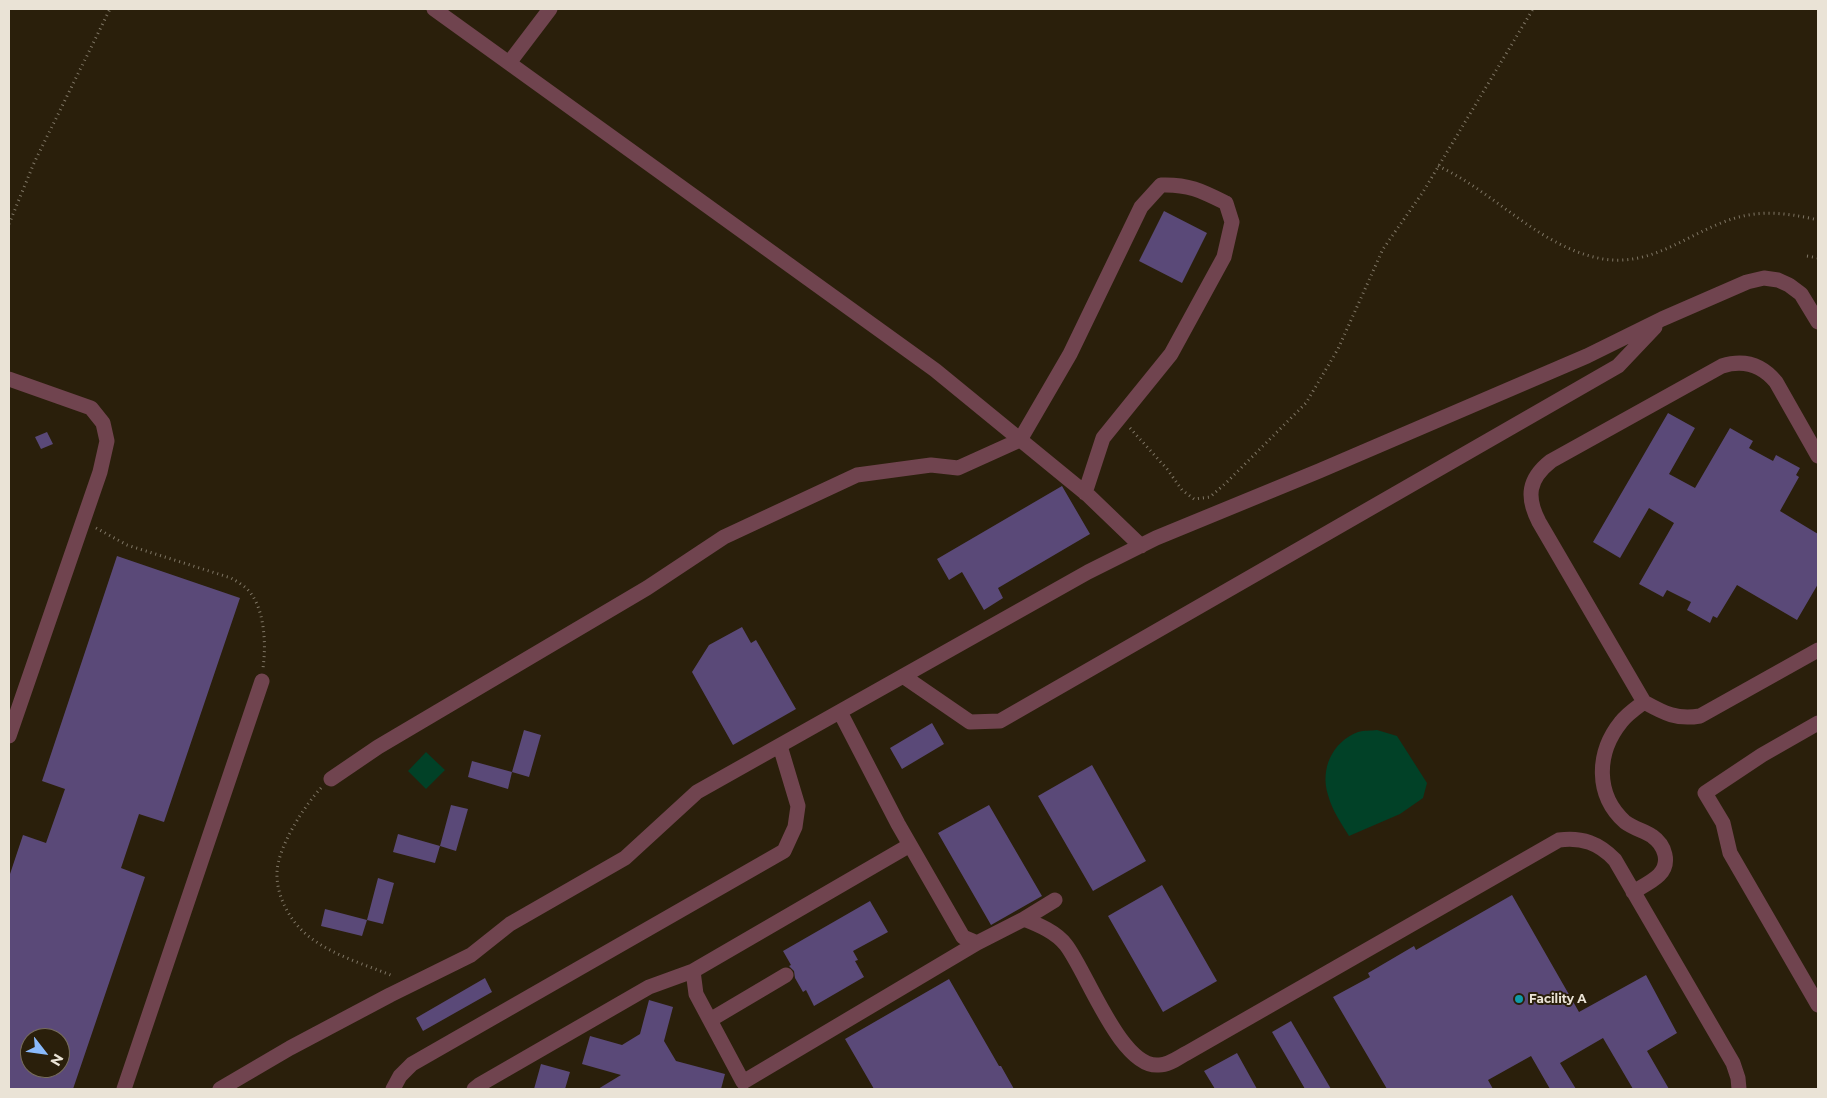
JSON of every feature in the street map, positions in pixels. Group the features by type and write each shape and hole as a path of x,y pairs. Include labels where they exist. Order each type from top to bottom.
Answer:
{"lane":[{"path":"434,9 936,370 1085,493 1141,546"},
{"path":"509,63 550,9"},
{"path":"331,779 378,747 647,588 724,537 857,475 931,464 958,468 1020,440 1070,354 1141,207 1161,185 1180,184 1200,190 1226,203 1232,222 1224,257 1171,354 1103,438 1085,493"},
{"path":"220,1089 290,1048 471,955 510,924 625,858 696,792 1088,572 1156,538 1319,472 1578,360 1662,319 1747,282 1764,278 1778,280 1789,285 1801,294 1818,322"},
{"path":"903,676 970,722 1000,721 1618,366 1662,319"},
{"path":"1818,456 1776,382 1770,375 1755,365 1736,362 1722,366 1551,461 1535,479 1530,501 1533,511 1644,702 1679,718 1700,716 1818,650"},
{"path":"9,379 81,403 90,408 102,423 108,441 9,736"},
{"path":"124,1089 262,681"},
{"path":"1633,892 1659,875 1665,865 1666,853 1654,837 1627,824 1616,812 1607,798 1603,784 1603,766 1606,748 1613,734 1621,722 1644,702"},
{"path":"840,712 878,788 910,845 964,936 977,943"},
{"path":"1818,722 1762,755 1705,793 1723,823 1730,854 1818,1005"},
{"path":"393,1089 400,1076 412,1064 784,851 795,827 798,806 780,746"},
{"path":"1024,919 1051,932 1066,946 1120,1040 1143,1063 1159,1065 1187,1053 1559,840 1583,839 1606,850 1615,860 1733,1063 1739,1089"},
{"path":"474,1089 649,988 693,971 910,845"},
{"path":"693,971 696,994 745,1086 977,943 1024,919 1055,900"},
{"path":"710,1020 786,975"}],"path":[{"path":"9,224 34,163 110,9"},
{"path":"1120,416 1167,469 1182,490 1194,499 1210,497 1227,482 1306,403 1338,349 1384,249 1423,192 1532,9"},
{"path":"1438,166 1481,190 1535,229 1560,244 1581,254 1605,259 1640,259 1660,252 1722,222 1766,212 1789,214 1818,220"},
{"path":"1807,256 1818,258"},
{"path":"83,520 127,545 231,578 242,584 252,595 259,611 263,630 265,654 262,681"},
{"path":"331,779 319,790 300,816 283,851 277,870 278,888 284,904 294,921 305,934 327,948 412,985"}],"green space":[{"path":"1377,730 1397,736 1427,783 1423,798 1400,814 1349,836 1330,801 1326,785 1327,766 1335,749 1341,742 1360,731"},
{"path":"426,752 445,770 426,789 408,771"}],"building":[{"path":"1164,211 1207,233 1182,283 1139,261"},
{"path":"1668,413 1695,428 1669,474 1695,488 1730,428 1753,441 1749,448 1773,461 1776,455 1800,468 1796,475 1799,477 1780,511 1818,534 1818,584 1797,620 1737,585 1717,618 1713,616 1710,623 1687,610 1691,602 1667,590 1663,597 1639,584 1674,523 1649,508 1620,558 1593,542"},
{"path":"47,432 53,444 41,449 35,437"},
{"path":"1062,486 1090,534 998,588 1003,598 984,610 962,572 949,580 937,559"},
{"path":"117,556 240,598 164,822 139,814 121,868 145,877 73,1089 9,1089 9,877 23,835 46,843 65,789 42,781"},
{"path":"742,627 751,643 756,640 796,709 733,745 692,672 709,645"},
{"path":"932,723 944,744 902,769 890,748"},
{"path":"524,730 541,735 529,777 512,772"},
{"path":"472,761 512,772 508,789 468,777"},
{"path":"1092,765 1146,861 1093,891 1038,796"},
{"path":"451,805 468,809 456,851 440,846"},
{"path":"989,805 1042,896 991,925 938,833"},
{"path":"398,834 440,846 435,863 393,852"},
{"path":"378,878 394,883 383,924 367,920"},
{"path":"1162,885 1217,981 1163,1012 1108,916"},
{"name":"Facility A","path":"1512,895 1579,1012 1646,975 1677,1033 1647,1051 1669,1089 1633,1089 1603,1038 1560,1063 1576,1089 1550,1089 1531,1056 1488,1080 1493,1089 1387,1089 1333,997 1370,977 1368,973 1414,946 1416,950"},
{"path":"870,901 888,932 853,951 858,960 855,961 864,977 814,1006 806,990 803,992 795,978 794,971 789,966 791,965 783,951"},
{"path":"325,909 367,920 362,936 321,926"},
{"path":"485,978 492,992 423,1031 416,1018"},
{"path":"949,979 1014,1089 874,1089 845,1039"},
{"path":"649,1000 673,1007 664,1041 676,1061 725,1074 721,1089 598,1089 621,1075 582,1064 590,1036 622,1045 640,1034"},
{"path":"1291,1021 1331,1089 1305,1089 1272,1032"},
{"path":"1237,1053 1257,1089 1215,1089 1204,1071"},
{"path":"541,1064 570,1072 565,1089 534,1089"}],"place":[{"name":"Facility A","path":"1519,999"}]}
